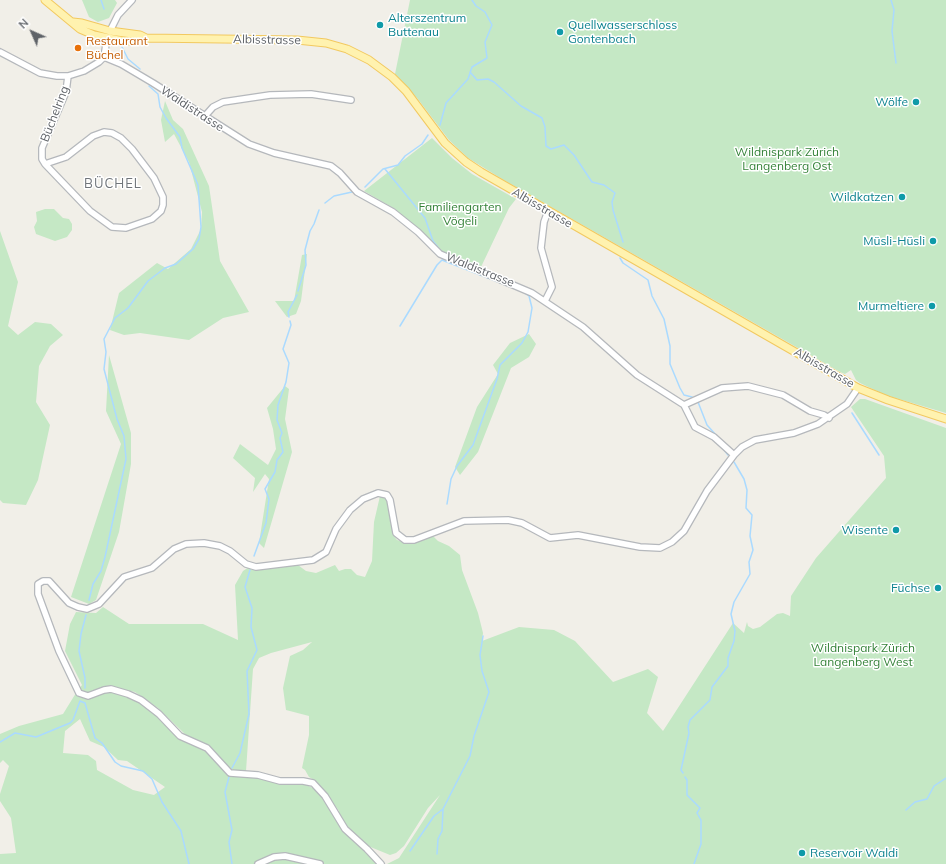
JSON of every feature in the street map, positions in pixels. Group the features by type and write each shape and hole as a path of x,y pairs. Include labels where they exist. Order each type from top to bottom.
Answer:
{"main road":[{"name":"Albisstrasse","path":"45,0 80,29 133,41 146,38 297,40 326,44 346,49 369,60 392,77 406,91 445,143 466,162 548,211 858,388 888,400 946,419"}],"street":[{"path":"104,57 109,35 118,15 132,0"},
{"path":"0,52 40,73 68,76"},
{"name":"Büchelring","path":"45,164 42,159 42,148 66,92 68,76 84,71 104,57"},
{"name":"Waldistrasse","path":"104,57 121,64 236,137 255,147 274,153 331,166 340,173 357,192 393,212 418,232 440,254 509,282 545,301 583,327 637,375 684,405"},
{"path":"204,116 213,107 223,102 270,95 311,94 351,100"},
{"path":"104,132 112,133 121,138 132,149 154,178 162,197 163,208 159,214 152,219 126,228 116,228 102,221 90,211 45,164 66,157 93,136 104,132"},
{"path":"545,301 552,286 541,248 544,222 548,211"},
{"path":"734,455 714,437 695,427 684,405 710,392 722,388 748,386 783,395 810,411 829,418"},
{"path":"381,864 345,829 325,796 313,783 303,780 280,782 258,775 230,773 207,748 180,736 159,714 141,700 111,689 88,696 79,693 60,651 38,594 38,584 43,581 49,581 68,603 88,609 99,604 124,577 152,568 174,549 183,545 204,543 220,546 228,549 246,564 256,567 313,560 326,552 336,529 350,510 366,497 378,493 384,494 390,500 396,533 405,540 414,540 464,521 508,520 522,523 550,538 578,535 640,547 660,548 672,542 684,531 707,491 734,455 742,447 755,440 794,433 829,418 847,404 858,388"},
{"path":"258,864 280,855 320,864"}],"green space":[{"path":"82,0 115,0 117,3 109,18 98,22 89,17"},
{"name":"Wildnispark Zürich Langenberg Ost","path":"410,0 946,0 946,413 885,395 860,383 856,380 851,370 845,374 840,372 502,179 468,158 449,140 417,98 395,74"},
{"path":"165,101 173,120 183,129 209,186 220,261 249,312 223,318 189,340 140,333 124,335 110,330 119,293 157,263 168,269 191,249 201,229 202,212 189,162 174,134 165,142 161,120"},
{"name":"Familiengarten Vögeli","path":"432,138 452,158 472,174 516,199 509,208 481,267 440,251 395,209 364,191"},
{"path":"45,209 54,209 63,218 69,219 72,224 72,230 67,237 55,241 36,234 34,227 37,221 36,212"},
{"path":"0,231 18,282 8,326 18,335 35,322 51,324 63,335 50,346 39,366 36,402 50,425 38,480 26,505 3,503 0,500"},
{"path":"307,254 301,301 296,314 287,317 275,301 294,301 302,255"},
{"path":"529,334 536,344 529,357 511,368 478,452 460,475 455,467 477,407 498,374 493,365 510,343"},
{"path":"109,355 131,433 131,464 119,532 96,600 89,604 71,597 121,444 106,411"},
{"path":"285,386 289,389 285,419 292,452 264,548 259,543 269,479 265,474 253,492 255,478 233,458 240,444 268,465 276,449 273,429 267,408"},
{"name":"Wildnispark Zürich Langenberg West","path":"860,399 865,399 946,428 946,864 387,864 399,858 440,795 428,808 404,846 396,853 390,855 368,846 347,828 338,813 339,811 324,790 316,781 309,777 302,768 309,735 309,716 286,710 283,688 290,656 303,650 312,642 271,653 259,658 253,669 246,771 236,771 228,768 207,745 188,737 158,708 135,692 107,686 89,693 82,692 79,689 82,685 65,651 70,624 76,612 96,613 103,607 129,624 203,624 238,640 235,585 243,571 249,567 252,570 258,570 298,565 306,571 316,573 335,565 339,571 351,569 357,575 365,577 372,561 374,522 380,496 386,499 388,503 393,535 397,540 409,544 432,535 438,541 449,546 460,555 462,570 478,613 483,633 482,641 519,627 554,630 575,641 613,682 648,669 658,677 647,713 663,731 733,623 744,633 747,622 748,626 753,629 760,627 777,614 783,613 790,616 791,596 816,558 886,478 884,456 851,407"},
{"path":"111,691 139,702 152,711 179,738 199,746 207,752 229,776 257,778 287,785 304,784 315,789 343,831 383,864 0,864 0,854 16,853 11,818 0,801 0,794 9,766 3,760 0,763 0,734 19,726 63,714 76,693 80,697 87,699","holes":["80,719 90,741 104,747 118,760 127,761 165,787 154,795 133,790 97,770 96,761 88,755 63,753 65,731"]}],"waterway":[{"path":"101,0 104,9"},
{"path":"440,125 446,103 468,79 472,67 487,58 485,42 492,25 485,12 476,6 472,0"},
{"path":"891,0 894,10 892,31 896,63"},
{"path":"122,47 128,59 140,69"},
{"path":"470,72 477,80 488,79 494,82 521,106 542,118 545,127 546,146 551,149 564,145 574,155 592,182 604,185 615,193 612,202 613,210 623,242"},
{"path":"89,600 93,584 101,571 105,557 126,459 124,436 117,419 104,369 106,352 104,339 115,318 128,308 148,281 165,268 176,264 193,249 199,239 201,227 198,185 182,148 180,137 160,107 158,94 149,86"},
{"path":"365,187 383,169 398,165 405,156 422,144 428,135"},
{"path":"385,169 425,218 433,241 440,250"},
{"path":"325,203 334,196 352,192"},
{"path":"298,291 306,265 305,250 310,231 319,210"},
{"path":"620,258 623,263 648,280 652,296 664,319 670,346 670,364 684,395 692,397"},
{"path":"400,326 437,265 442,260 511,287"},
{"path":"447,504 451,479 457,466 473,445 497,379 500,365 522,343 528,332 532,308 529,296 522,291"},
{"path":"289,317 288,312 297,295"},
{"path":"254,556 266,523 269,499 265,489 275,472 277,460 283,452 280,438 282,433 277,420 278,405 286,382 289,363 283,349 291,325 290,321"},
{"path":"698,402 707,425 716,435"},
{"path":"852,413 879,455"},
{"path":"724,450 728,455"},
{"path":"683,773 681,770 689,733 688,727 690,720 710,700 712,687 728,666 728,658 734,641 735,631 731,614 734,602 750,574 749,562 753,550 750,536 752,515 746,508 747,490 744,479 734,462"},
{"path":"232,768 240,753 249,714 247,671 257,650 251,627 252,608 245,587 250,570"},
{"path":"85,688 85,678 79,651 81,634 86,615"},
{"path":"410,851 434,816 443,809 470,756 474,736 489,692 482,671 480,655 483,636"},
{"path":"0,742 15,733 36,737 70,723 73,720 80,701 85,703 95,738 102,743 115,762 121,766 143,771 152,779 162,802 181,831 189,864"},
{"path":"229,777 225,792 232,830 229,842 232,864"},
{"path":"685,777 687,780 687,795 700,808 697,813 701,820 701,844 694,864"},
{"path":"906,810 915,802 927,799 934,786 946,778"},
{"path":"437,854 438,839 442,831 443,809"}],"place":[{"name":"Alterszentrum Buttenau","path":"380,25"},
{"name":"Quellwasserschloss Gontenbach","path":"560,32"},
{"name":"Restaurant Büchel","path":"78,48"},
{"name":"Wölfe","path":"916,102"},
{"name":"Wildkatzen","path":"902,197"},
{"name":"Müsli-Hüsli","path":"933,241"},
{"name":"Murmeltiere","path":"932,306"},
{"name":"Wisente","path":"896,530"},
{"name":"Füchse","path":"938,588"},
{"name":"Reservoir Waldi","path":"802,853"}],"district":[{"name":"BÜCHEL","path":"113,184"}]}
